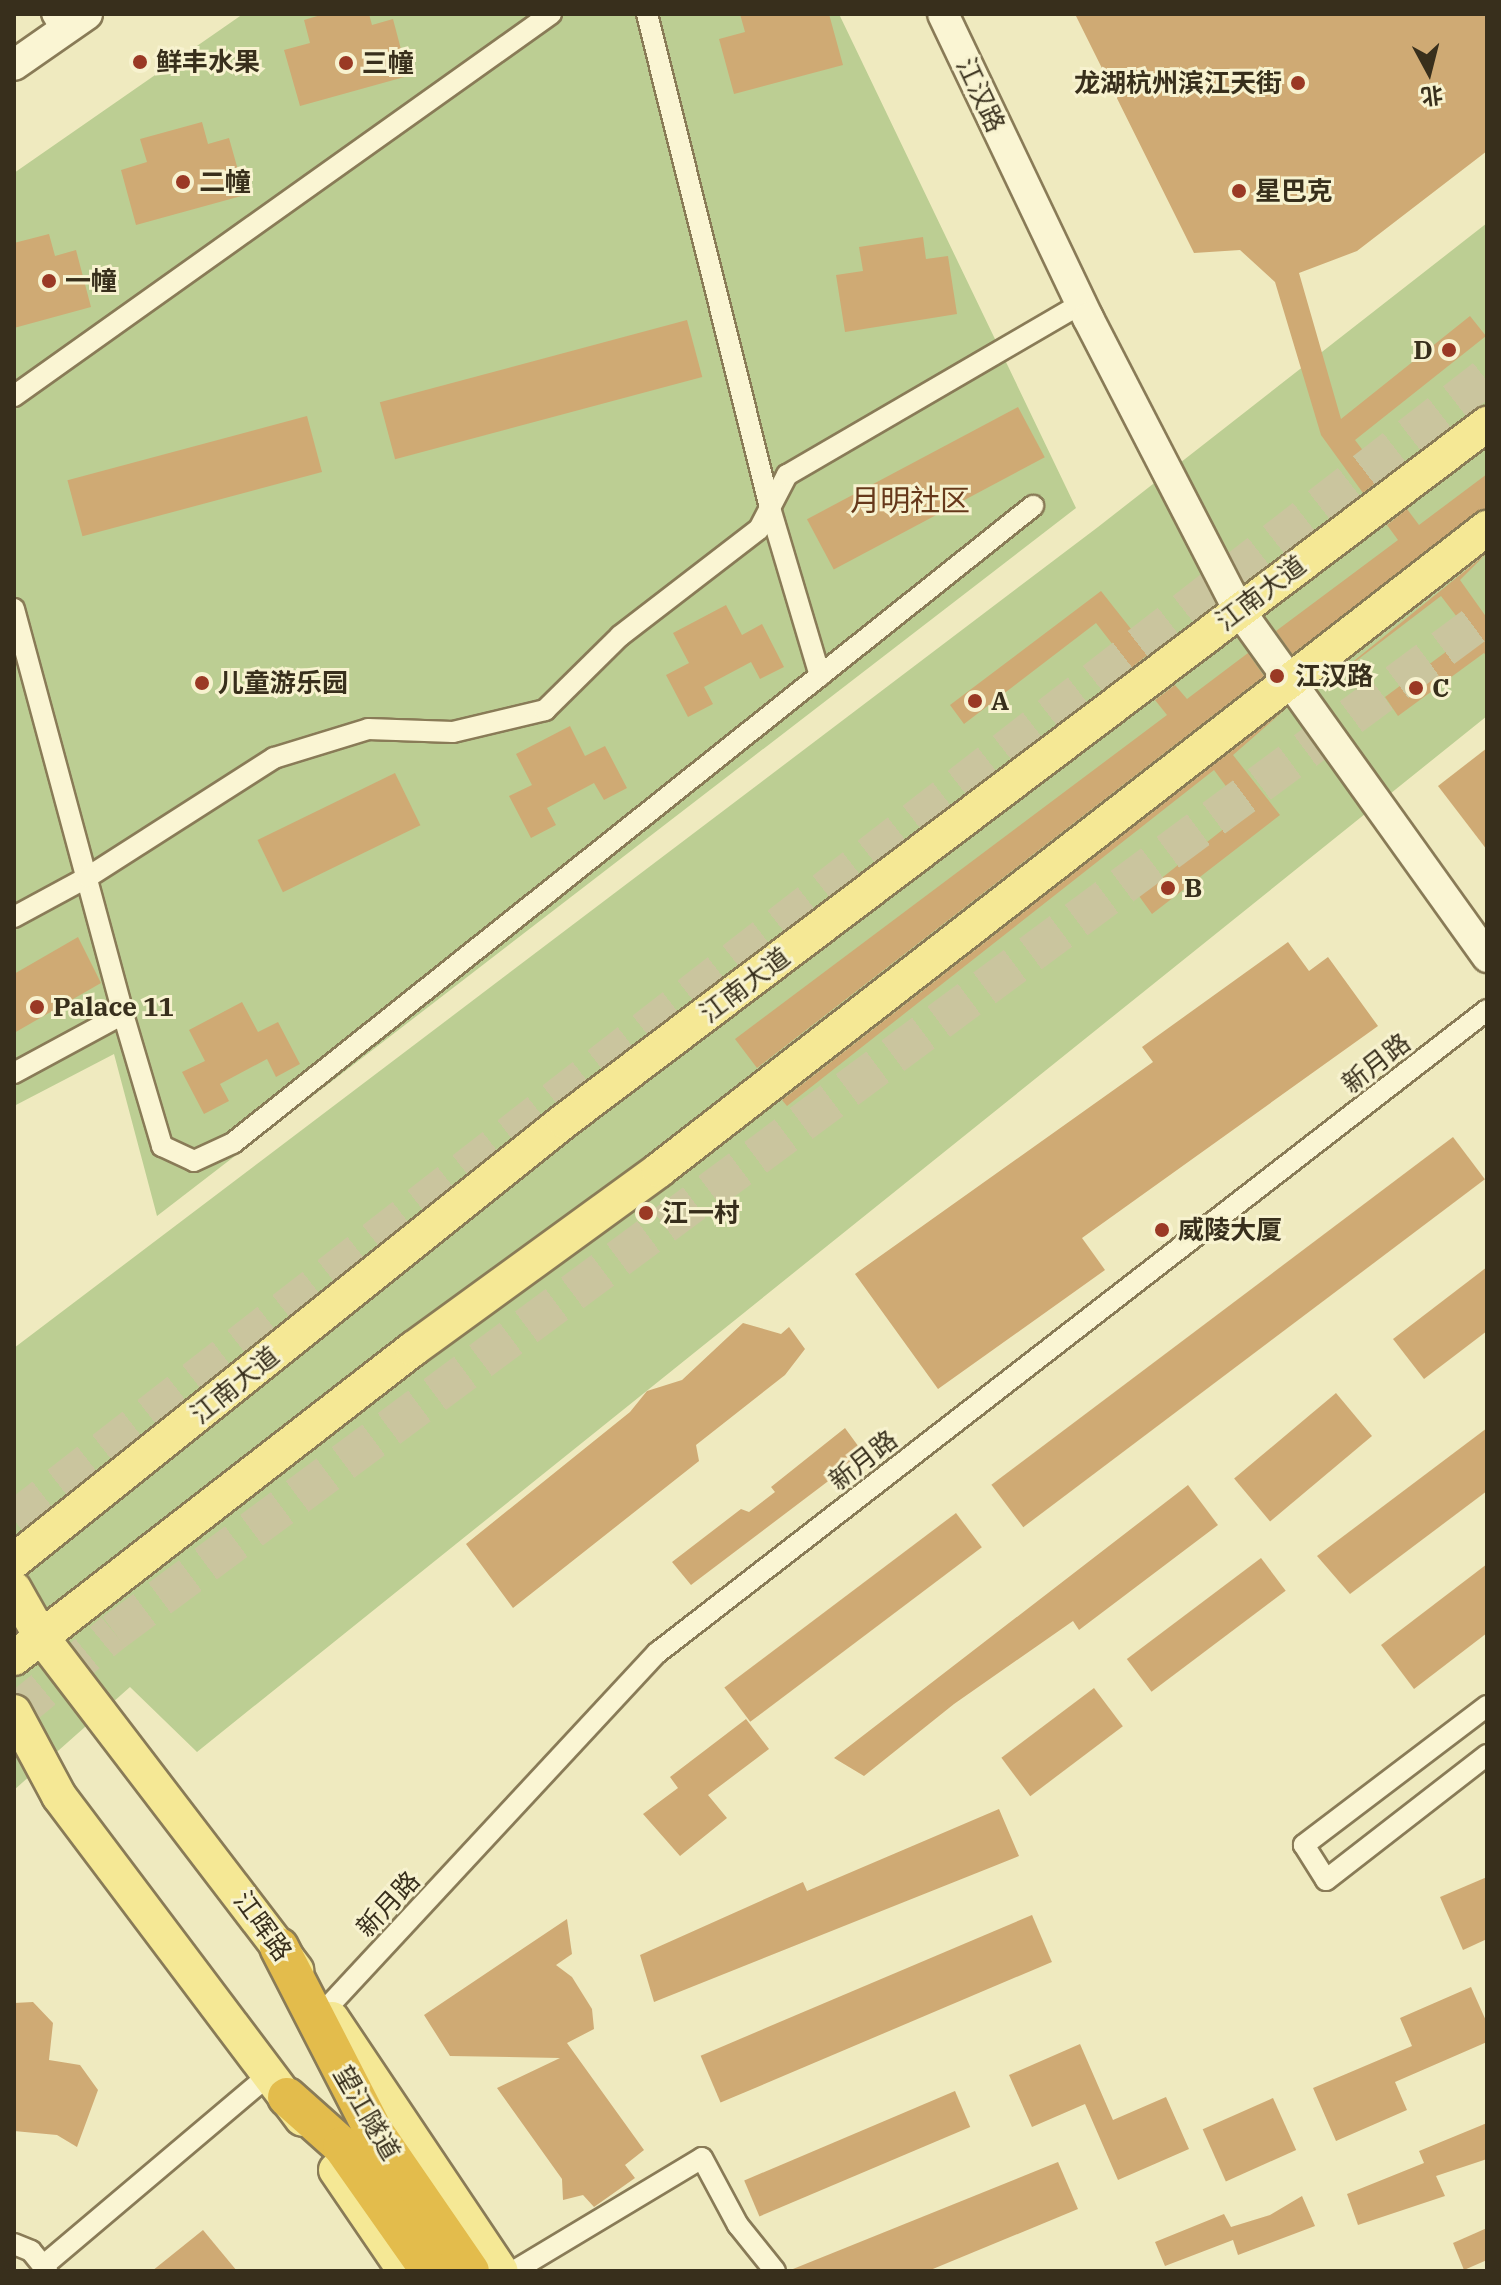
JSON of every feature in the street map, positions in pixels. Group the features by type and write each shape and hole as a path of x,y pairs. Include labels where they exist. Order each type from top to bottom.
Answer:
{"highway":[{"name":"望江隧道","path":"279,1947 373,2130 470,2271"},
{"name":"望江隧道","path":"278,2086 342,2146 430,2271"}],"main road":[{"name":"江南大道","path":"14,1561 564,1121 1487,424"},
{"path":"14,1658 40,1635 659,1170 1288,679 1487,528"},
{"name":"江晖路","path":"14,1589 40,1635 325,2010 501,2271"},
{"path":"14,1712 59,1796 278,2086 405,2271"}],"street":[{"path":"14,396 551,14"},
{"path":"647,14 770,508 820,676"},
{"name":"江汉路","path":"943,14 1081,304 1239,610 1487,957"},
{"path":"14,65 67,20"},
{"path":"14,917 88,877 274,758 368,729 453,732 545,710 620,636 759,529 787,475 1081,304"},
{"path":"14,609 123,1014 162,1146 194,1161 233,1143 1033,506"},
{"name":"新月路","path":"325,2010 657,1653 1487,1010"},
{"path":"14,1073 123,1014"},
{"path":"1487,1706 1304,1845 1326,1880 1487,1755"},
{"path":"14,2244 45,2269 278,2086"},
{"path":"514,2271 702,2158 738,2225 775,2271"}],"green space":[{"path":"243,14 839,14 1076,508 157,1216 114,1054 14,1106 14,173"},
{"path":"1487,223 1487,716 197,1752 130,1687 14,1790 14,1348 1098,527"}],"building":[{"name":"三幢","path":"324,14 369,14 372,25 393,19 408,76 300,106 284,50 310,43 304,20"},
{"path":"740,14 829,14 843,65 734,94 719,39 745,32"},
{"name":"龙湖杭州滨江天街","path":"1075,14 1487,14 1487,151 1357,251 1299,273 1341,419 1470,316 1486,336 1355,440 1383,477 1363,493 1321,435 1275,282 1240,250 1194,253"},
{"name":"二幢","path":"202,122 208,144 229,138 245,195 136,225 121,170 147,162 140,139"},
{"name":"一幢","path":"49,234 55,256 76,250 91,307 14,328 14,243"},
{"path":"923,237 926,259 948,256 957,314 845,332 836,275 863,271 859,247"},
{"path":"687,320 702,377 395,459 380,402"},
{"path":"1018,407 1045,457 834,570 807,519"},
{"path":"307,416 322,472 82,536 67,480"},
{"path":"1487,474 1487,508 1292,654 1276,631 1398,540 1387,525 1407,509 1419,525"},
{"path":"1487,553 1460,580 1487,618 1487,657 1484,653 1398,716 1385,697 1470,634 1441,596 1318,690"},
{"path":"1101,591 1150,653 1131,668 1096,623 964,724 950,705"},
{"path":"726,605 742,635 762,624 784,667 760,679 751,662 704,687 713,704 688,717 666,675 689,663 673,633"},
{"path":"1248,653 1264,676 757,1068 735,1039 1167,715 1155,700 1175,685 1187,699"},
{"path":"1287,708 1233,755 1280,815 1152,914 1139,896 1245,812 1214,770 787,1106 782,1100"},
{"path":"570,726 585,756 605,746 627,788 604,800 594,783 547,808 556,825 531,838 509,796 532,785 516,754"},
{"path":"1487,748 1487,850 1438,786"},
{"path":"395,773 420,825 283,892 257,840"},
{"name":"Palace 11","path":"78,937 101,983 14,1033 14,974"},
{"path":"1288,942 1309,971 1328,957 1378,1026 1082,1238 1105,1270 938,1389 855,1274 1153,1062 1142,1047"},
{"path":"242,1002 258,1032 278,1022 300,1064 276,1077 267,1059 220,1084 229,1101 204,1114 182,1072 205,1061 189,1030"},
{"path":"1453,1137 1485,1179 1023,1527 991,1485"},
{"path":"1487,1267 1487,1331 1424,1379 1393,1339"},
{"path":"743,1323 781,1334 789,1327 805,1349 785,1375 696,1445 699,1461 513,1608 466,1544 630,1412 647,1391 682,1380"},
{"path":"1336,1393 1372,1436 1270,1521 1234,1478"},
{"path":"845,1428 864,1454 691,1585 672,1562 741,1509 749,1512 775,1492 771,1487"},
{"path":"1487,1428 1487,1491 1350,1594 1317,1556"},
{"path":"1188,1485 1218,1525 1079,1630 1073,1621 954,1704 864,1776 834,1758"},
{"path":"956,1513 982,1547 750,1722 724,1688"},
{"path":"1261,1558 1286,1591 1152,1692 1127,1659"},
{"path":"1487,1564 1487,1633 1414,1689 1381,1645"},
{"path":"1094,1688 1123,1726 1030,1796 1001,1758"},
{"path":"746,1719 769,1749 708,1795 727,1818 680,1856 643,1814 678,1788 670,1777"},
{"path":"999,1809 1019,1856 654,2002 640,1955 803,1882 807,1891"},
{"path":"1487,1877 1487,1939 1463,1950 1440,1897"},
{"path":"1032,1915 1052,1962 721,2103 701,2056"},
{"path":"567,1919 572,1954 556,1965 572,1977 592,2009 594,2029 567,2043 644,2150 625,2165 635,2178 594,2207 583,2195 563,2200 562,2179 497,2088 560,2058 450,2056 424,2015"},
{"path":"1471,1987 1487,2023 1487,2042 1395,2082 1407,2110 1336,2141 1313,2088 1412,2046 1400,2018"},
{"path":"33,2002 53,2023 49,2060 80,2065 98,2090 77,2147 57,2135 14,2131 14,2003"},
{"path":"1080,2044 1113,2120 1166,2097 1189,2149 1118,2180 1085,2104 1032,2127 1009,2075"},
{"path":"955,2091 970,2127 759,2216 744,2180"},
{"path":"1273,2098 1296,2150 1226,2181 1203,2129"},
{"path":"1487,2123 1487,2159 1436,2176 1445,2196 1358,2225 1347,2194 1424,2163 1419,2151"},
{"path":"1058,2162 1078,2209 928,2271 788,2271"},
{"path":"1302,2196 1315,2226 1238,2255 1233,2240 1165,2266 1155,2242 1224,2214 1231,2227 1270,2215"},
{"path":"1487,2228 1487,2260 1464,2270 1453,2243"},
{"path":"203,2230 237,2271 152,2271"}],"tunnel":[{"path":"14,1520 1487,376"},
{"path":"14,1714 114,1632 1487,616"}],"place":[{"name":"鲜丰水果","path":"140,62"},
{"name":"三幢","path":"346,63"},
{"name":"龙湖杭州滨江天街","path":"1298,83"},
{"name":"二幢","path":"183,182"},
{"name":"星巴克","path":"1239,191"},
{"name":"一幢","path":"49,281"},
{"name":"D","path":"1449,350"},
{"name":"江汉路","path":"1277,676"},
{"name":"儿童游乐园","path":"202,683"},
{"name":"C","path":"1416,688"},
{"name":"A","path":"975,701"},
{"name":"B","path":"1168,888"},
{"name":"Palace 11","path":"37,1007"},
{"name":"江一村","path":"646,1213"},
{"name":"威陵大厦","path":"1162,1230"}],"district":[{"name":"月明社区","path":"910,500"}]}
